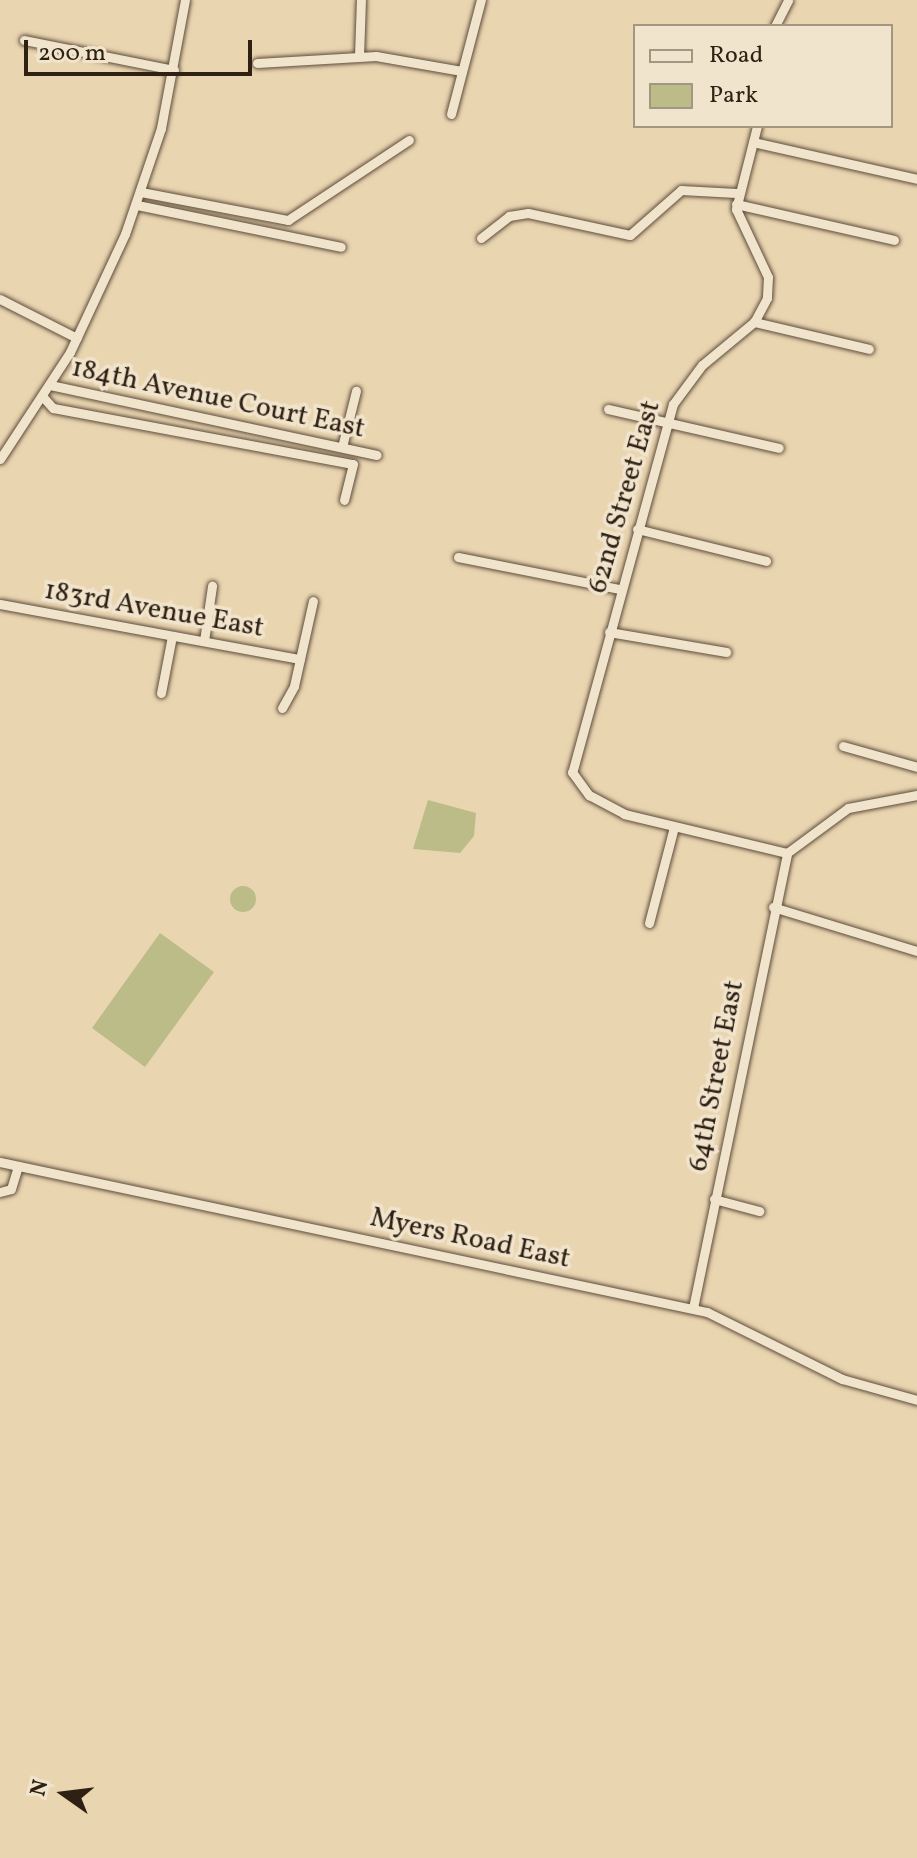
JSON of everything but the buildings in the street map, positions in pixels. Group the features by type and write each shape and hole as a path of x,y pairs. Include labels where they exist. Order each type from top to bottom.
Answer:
{"street":[{"path":"0,459 43,397 77,338 137,205 174,70 185,0"},
{"path":"359,56 361,0"},
{"path":"451,114 481,0"},
{"path":"776,24 788,0"},
{"path":"24,40 174,70"},
{"path":"257,63 359,56 462,71"},
{"path":"736,198 756,128"},
{"path":"141,192 288,220 409,140"},
{"path":"753,142 917,179"},
{"path":"481,238 501,220 528,213 630,235 681,190 736,198 894,240"},
{"name":"62nd Street East","path":"674,827 615,810 574,778 573,751 666,422 702,365 754,322 769,283 736,198"},
{"path":"137,205 341,247"},
{"path":"0,299 77,338"},
{"path":"754,322 869,349"},
{"name":"184th Avenue Court East","path":"50,385 377,455"},
{"path":"342,447 356,391"},
{"path":"43,397 53,408 353,464 344,500"},
{"path":"608,409 779,448"},
{"path":"637,529 766,561"},
{"path":"620,591 458,557 620,591"},
{"path":"204,641 212,586"},
{"path":"282,708 300,659 313,601"},
{"name":"183rd Avenue East","path":"0,604 300,659"},
{"path":"609,632 726,652"},
{"path":"161,693 172,636"},
{"path":"843,746 917,767"},
{"path":"649,923 674,827 787,853 848,808 917,795"},
{"name":"64th Street East","path":"693,1308 773,907 787,853"},
{"path":"773,907 917,951"},
{"name":"Myers Road East","path":"0,1162 693,1308 743,1326 842,1379 917,1400"},
{"path":"5,1190 18,1166"},
{"path":"714,1199 759,1211"}],"green space":[{"path":"428,800 476,813 474,836 460,853 413,849"},
{"path":"243,886 252,890 256,899 252,908 243,912 234,908 230,899 234,890"},
{"path":"160,933 214,972 145,1067 92,1028"}]}
